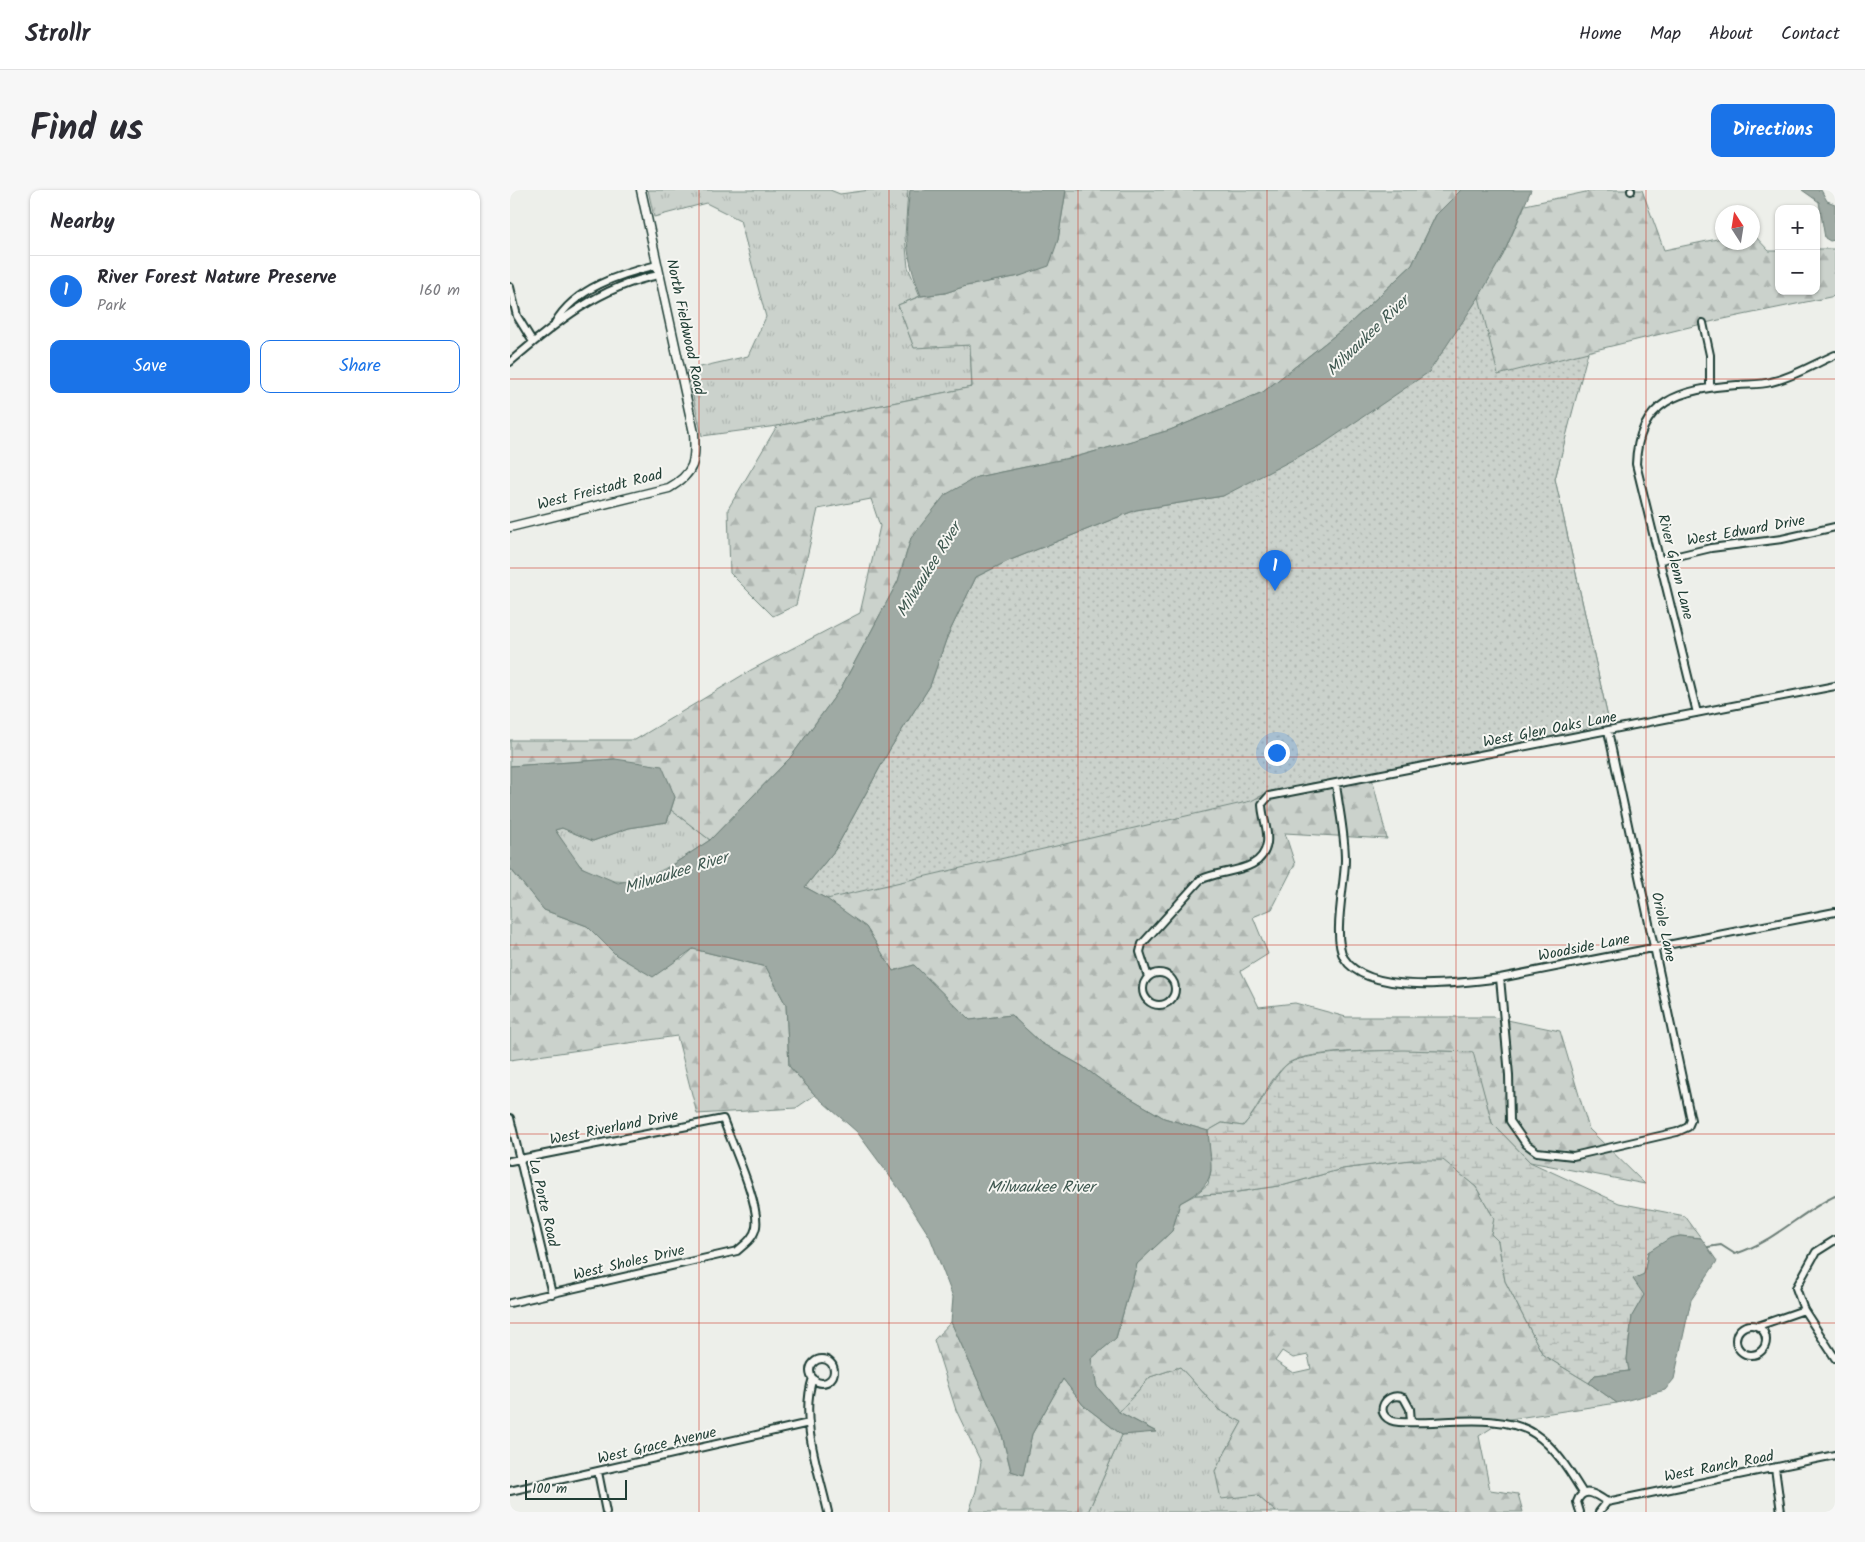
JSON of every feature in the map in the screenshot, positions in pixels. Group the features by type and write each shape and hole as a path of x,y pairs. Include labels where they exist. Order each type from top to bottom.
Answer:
{"street":[{"name":"North Fieldwood Road","path":"641,190 694,433 696,457 690,470"},
{"path":"510,362 555,323 562,312 588,291 624,274 657,265"},
{"path":"624,274 627,282"},
{"path":"555,323 567,318 594,298 627,282 659,275"},
{"path":"510,287 517,316 533,342"},
{"path":"588,291 594,298"},
{"path":"1703,323 1710,355 1710,387 1771,382 1802,371 1835,355"},
{"name":"River Glenn Lane","path":"1697,712 1636,464 1636,447 1641,428 1650,414 1680,394 1710,387"},
{"name":"West Freistadt Road","path":"510,527 669,488 682,480 690,470"},
{"name":"West Edward Drive","path":"1661,560 1711,548 1782,539 1835,527"},
{"name":"West Glen Oaks Lane","path":"1148,978 1140,952 1142,944 1200,880 1212,873 1240,870 1255,864 1263,854 1268,843 1262,804 1269,796 1835,686"},
{"name":"Oriole Lane","path":"1500,978 1509,1075 1510,1121 1526,1144 1537,1152 1573,1156 1677,1132 1688,1127 1691,1120 1608,731"},
{"name":"Woodside Lane","path":"1336,784 1345,860 1338,938 1344,957 1354,969 1392,982 1436,986 1500,978 1835,912"},
{"path":"1162,973 1171,978 1174,993 1168,1001 1159,1004 1149,1001 1144,987 1148,978 1162,973"},
{"name":"La Porte Road","path":"510,1118 552,1294"},
{"name":"West Riverland Drive","path":"510,1161 723,1120 755,1210 756,1227 750,1239"},
{"name":"West Sholes Drive","path":"510,1303 737,1251 750,1239"},
{"path":"1835,1240 1816,1252 1796,1288 1804,1310 1835,1358"},
{"path":"1758,1326 1767,1338 1764,1348 1756,1355 1746,1354 1738,1348 1737,1334 1744,1327 1758,1326 1804,1310"},
{"path":"813,1378 808,1396 809,1423 828,1512"},
{"path":"1412,1422 1410,1409 1404,1398 1398,1396 1389,1398 1382,1406 1386,1418 1397,1422 1412,1422 1494,1421 1534,1434 1553,1450 1583,1493"},
{"name":"West Grace Avenue","path":"510,1491 809,1423"},
{"name":"West Ranch Road","path":"1607,1502 1835,1455"},
{"path":"1775,1468 1781,1512"},
{"path":"598,1472 606,1512"},
{"path":"1583,1493 1593,1493 1607,1502 1599,1512"},
{"path":"1580,1512 1577,1502 1583,1493"}],"green space":[{"path":"648,190 830,190 840,194 870,190 908,190 905,237 908,267 920,296 898,305 914,347 970,345 972,387 777,426 702,436 687,370 748,356 766,317 740,220 706,203 654,217"},
{"path":"1066,190 1461,190 1436,215 1412,265 1348,325 1263,392 1170,430 1079,456 977,477 911,538 898,581 841,688 790,758 710,840 671,810 675,797 615,759 510,766 510,740 635,740 751,670 860,613 880,526 871,499 818,509 796,605 773,616 730,573 728,509 777,426 972,387 970,345 914,348 898,305 921,296 945,293 966,286 1020,276 1058,240"},
{"path":"1595,190 1642,190 1664,250 1715,239 1715,250 1760,250 1760,241 1769,251 1775,251 1775,295 1820,295 1820,249 1835,249 1835,296 1714,321 1587,352 1555,479 1610,727 1371,774 1387,839 1285,833 1295,864 1272,909 1253,917 1268,954 1241,971 1259,1007 1295,1003 1346,1017 1493,1017 1560,1031 1589,1129 1645,1184 1530,1162 1492,1123 1472,1052 1375,1051 1321,1054 1300,1058 1287,1064 1275,1077 1243,1126 1222,1123 1208,1131 1164,1118 1105,1083 1082,1066 1041,1043 1011,1015 970,1020 914,965 893,971 866,927 805,887 1469,310 1503,255 1525,205"},
{"path":"1479,297 1498,375 1588,352 1555,479 1610,727 1335,781 1271,791 1251,801 827,899 805,887 835,850 890,749 930,686 947,637 976,577 1008,561 1136,510 1223,496 1469,310"},
{"path":"671,810 710,840 664,869 632,880 615,881 599,877 582,867 571,855 555,830 562,828 593,841 629,828 667,822"},
{"path":"510,868 544,910 587,926 616,955 682,959 693,949 766,967 786,1005 789,1066 815,1095 796,1108 697,1114 677,1036 510,1060"},
{"path":"1403,1050 1473,1052 1492,1123 1530,1162 1619,1203 1685,1216 1701,1238 1680,1236 1648,1252 1644,1275 1644,1295 1632,1316 1627,1359 1629,1371 1595,1375 1589,1383 1543,1355 1505,1281 1498,1241 1491,1234 1494,1218 1476,1187 1443,1160 1410,1160 1342,1169 1285,1185 1224,1194 1195,1195 1208,1184 1211,1171 1208,1131 1222,1123 1243,1126 1285,1066 1293,1061 1307,1057"},
{"path":"1443,1159 1476,1187 1494,1218 1492,1234 1498,1241 1505,1281 1543,1355 1589,1383 1617,1403 1504,1420 1479,1436 1490,1490 1518,1494 1523,1512 1276,1512 1257,1495 1221,1499 1215,1471 1242,1422 1219,1410 1180,1367 1150,1377 1119,1412 1097,1387 1091,1359 1116,1338 1137,1264 1172,1231 1180,1203 1195,1195 1224,1194 1285,1185 1342,1169 1410,1160","holes":["1282,1351 1293,1358 1308,1355 1311,1369 1293,1373 1275,1361"]},
{"path":"951,1322 1001,1431 1011,1471 1023,1474 1032,1434 1063,1379 1083,1405 1122,1435 1088,1512 969,1512 976,1491 981,1462 956,1410 934,1340"},
{"path":"1180,1367 1219,1410 1242,1422 1215,1471 1257,1495 1276,1512 1088,1512 1122,1435 1155,1431 1119,1412 1150,1377"}],"water":[{"path":"910,190 1066,190 1058,240 1049,266 1020,276 966,286 945,293 921,296 907,244"},
{"name":"Milwaukee River","path":"1461,190 1531,190 1503,255 1479,297 1429,372 1323,444 1223,496 1136,510 1008,561 976,577 947,637 930,686 890,749 835,850 805,887 827,899 866,927 893,971 914,965 970,1020 1011,1015 1041,1043 1082,1066 1105,1083 1164,1118 1208,1131 1211,1166 1207,1181 1202,1188 1180,1203 1172,1231 1137,1264 1116,1338 1091,1359 1097,1387 1119,1412 1156,1432 1122,1435 1083,1405 1063,1379 1032,1434 1023,1475 1011,1471 1001,1431 951,1322 953,1297 930,1237 900,1190 857,1132 815,1095 789,1066 786,1005 766,967 693,949 653,977 616,955 587,926 544,910 510,868 510,766 615,759 662,766 675,797 667,822 629,828 593,841 562,828 555,830 581,867 618,883 660,873 710,840 790,758 841,688 898,581 911,538 945,495 977,477 1079,456 1170,430 1263,392 1348,325 1412,265 1436,215"},
{"path":"1802,190 1821,190 1827,201 1835,204 1835,240 1830,241 1825,238 1819,202"},
{"path":"1680,1236 1701,1238 1717,1261 1691,1300 1674,1379 1665,1390 1617,1403 1589,1383 1595,1375 1629,1371 1627,1359 1632,1316 1644,1295 1633,1279 1644,1274 1648,1252 1670,1238"}],"waterway":[{"path":"1708,1247 1721,1245 1735,1254 1749,1249 1835,1196"}],"place":[{"name":"River Forest Nature Preserve","path":"1275,591"}]}
